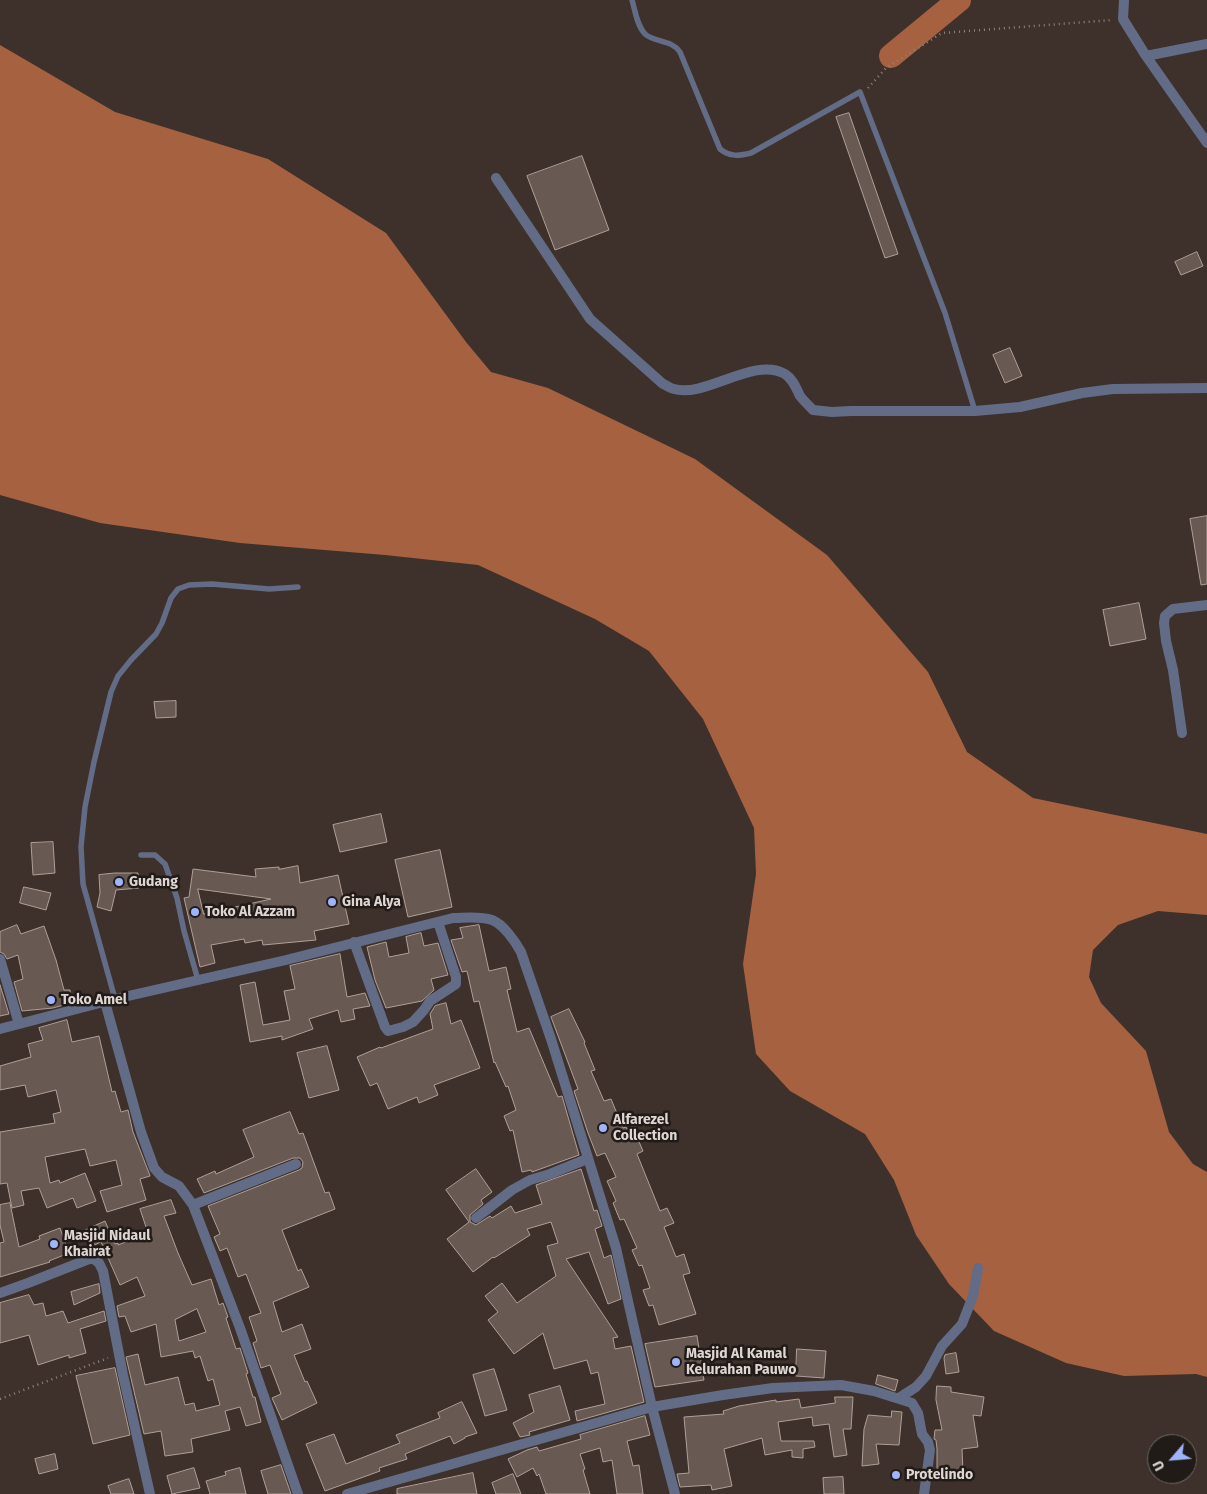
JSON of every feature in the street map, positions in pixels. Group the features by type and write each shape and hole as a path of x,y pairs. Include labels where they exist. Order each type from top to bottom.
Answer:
{"street":[{"path":"1124,0 1123,19 1146,56 1207,143"},
{"path":"1146,56 1207,44"},
{"path":"496,178 590,319 663,384 674,389 700,388 769,368 788,375 806,403 813,410 975,411 1020,407 1082,393 1113,389 1207,388"},
{"path":"1182,733 1164,623 1166,616 1173,609 1207,605"},
{"path":"0,1029 452,918 492,920 516,943 552,1039 587,1159 616,1248 652,1407 675,1494"},
{"path":"354,942 385,1027 388,1031 403,1028 413,1022 430,1001 456,984 456,977 438,922"},
{"path":"0,959 19,1024"},
{"path":"110,1001 141,1132 154,1168 162,1177 180,1186 193,1205 240,1328 298,1494"},
{"path":"476,1218 512,1190 530,1180 587,1159"},
{"path":"193,1205 296,1164"},
{"path":"0,1293 89,1260 94,1259 99,1263 103,1271 150,1494"},
{"path":"899,1398 916,1387 926,1376 942,1346 962,1324 973,1296 978,1268"},
{"path":"352,1493 652,1407 723,1395 800,1386 840,1386 874,1390 912,1403 918,1413 922,1434 928,1442 930,1450 924,1494"}],"lane":[{"path":"632,0 640,26 646,35 676,46 680,52 720,149 727,155 739,156 750,153 860,92 944,313 975,411"},
{"path":"110,1001 83,884 81,847 84,807 111,692 118,676 156,634 171,598 178,589 189,585 212,584 269,589 298,586"},
{"path":"141,855 155,855 165,864 177,898 198,980"}],"path":[{"path":"860,92 866,91 886,68 942,33 1123,19"},
{"path":"0,1399 119,1354"}],"shaded area":[{"path":"0,45 115,112 268,159 386,233 466,342 491,372 548,388 695,459 827,555 928,672 967,752 1033,798 1207,834 1207,915 1158,911 1118,925 1093,950 1089,977 1101,1003 1146,1051 1169,1132 1193,1164 1207,1172 1207,1377 1196,1374 1124,1376 1066,1363 994,1331 949,1284 916,1235 894,1180 865,1134 790,1091 756,1054 743,964 756,874 754,828 703,719 649,651 595,619 478,565 240,543 100,523 0,495"}],"building":[{"path":"849,113 898,254 885,258 836,117"},
{"path":"582,156 609,230 555,250 527,176"},
{"path":"1197,252 1203,266 1181,275 1175,262"},
{"path":"1010,348 1022,376 1005,383 993,355"},
{"path":"1207,516 1207,584 1201,585 1190,519"},
{"path":"1139,603 1146,639 1110,646 1103,610"},
{"path":"176,701 176,717 156,718 154,702"},
{"path":"381,814 387,842 340,852 333,825"},
{"path":"53,842 55,873 33,875 31,843"},
{"path":"440,850 452,907 408,917 395,860"},
{"path":"298,866 300,883 338,875 349,924 314,931 316,940 263,945 262,940 245,943 244,939 211,945 215,963 200,967 184,898 189,897 193,869 256,877 255,869 279,867 279,869","holes":["198,889 271,899 204,914"]},
{"name":"Gudang","path":"138,873 139,888 116,890 111,911 97,907 100,893 99,875"},
{"path":"24,887 51,893 46,910 20,903"},
{"path":"17,925 21,934 44,926 64,990 70,990 71,1003 53,1008 22,1011 14,982 23,979 18,955 7,959 0,952 0,932"},
{"path":"479,925 489,971 506,967 511,989 507,990 517,1032 529,1028 558,1097 562,1096 579,1155 532,1172 531,1170 522,1172 513,1130 510,1131 504,1116 516,1110 508,1086 506,1087 494,1063 479,1001 474,1002 467,971 462,972 451,940 463,938 460,928"},
{"path":"421,933 424,946 438,943 448,975 431,979 434,990 422,1001 386,1008 375,980 367,947 386,942 389,957 409,953 406,937"},
{"path":"340,954 347,997 365,993 370,1006 353,1009 355,1019 341,1022 338,1010 309,1019 313,1029 282,1040 282,1036 250,1042 240,985 255,982 263,1025 290,1020 284,991 295,989 290,966"},
{"path":"0,985 9,1014 0,1016"},
{"path":"446,1003 451,1024 461,1020 480,1068 434,1085 438,1095 419,1103 417,1097 388,1109 377,1083 370,1086 357,1057 433,1029 430,1014 435,1006"},
{"path":"569,1009 585,1042 595,1070 591,1071 604,1101 611,1099 623,1128 626,1127 627,1129 635,1125 640,1136 637,1137 643,1151 637,1154 660,1211 667,1208 674,1223 664,1227 676,1257 684,1254 690,1273 683,1275 696,1314 659,1325 653,1305 649,1306 643,1290 650,1288 642,1265 639,1266 632,1250 637,1248 624,1219 620,1220 613,1203 616,1201 607,1181 616,1177 605,1153 597,1156 574,1091 578,1089 551,1017"},
{"path":"67,1020 72,1042 99,1036 112,1092 115,1091 121,1112 128,1110 133,1132 150,1176 140,1179 146,1200 107,1212 100,1191 122,1185 116,1160 90,1166 85,1149 45,1157 50,1183 59,1180 60,1183 85,1173 96,1201 77,1208 73,1198 47,1208 39,1188 21,1191 24,1205 12,1208 7,1183 0,1184 0,1132 55,1123 53,1114 61,1112 56,1090 28,1097 25,1085 0,1090 0,1066 31,1057 28,1044 43,1040 39,1028"},
{"path":"327,1046 339,1090 309,1098 297,1053"},
{"path":"290,1112 299,1134 303,1133 325,1193 329,1192 335,1209 282,1230 298,1271 301,1269 309,1287 273,1302 282,1332 302,1324 311,1349 294,1355 305,1382 307,1381 317,1403 282,1420 272,1398 281,1394 270,1365 261,1368 253,1343 257,1341 249,1317 261,1313 246,1274 238,1277 227,1248 220,1251 214,1237 220,1234 208,1206 299,1170 302,1168 303,1162 300,1158 293,1158 204,1193 197,1179 215,1171 216,1174 254,1157 243,1130"},
{"path":"476,1169 492,1192 481,1200 483,1204 470,1215 470,1222 476,1225 511,1206 515,1213 542,1204 536,1185 581,1169 594,1211 597,1210 602,1226 595,1229 604,1258 611,1255 621,1299 608,1304 589,1252 566,1259 618,1337 613,1338 615,1349 631,1346 644,1402 577,1421 575,1411 605,1404 598,1372 591,1374 587,1360 554,1369 543,1333 514,1354 488,1320 498,1312 485,1296 502,1283 517,1303 556,1276 547,1246 558,1243 551,1222 527,1229 530,1235 493,1257 473,1272 447,1239 469,1222 446,1190"},
{"path":"171,1200 176,1213 164,1216 178,1253 192,1285 211,1279 219,1305 223,1303 236,1349 240,1348 248,1373 246,1374 253,1397 255,1397 261,1422 246,1426 240,1407 225,1411 230,1430 191,1439 193,1452 165,1456 161,1431 144,1434 126,1357 138,1354 145,1385 178,1377 185,1405 194,1403 196,1411 220,1405 213,1379 208,1381 200,1356 195,1358 193,1351 161,1357 156,1324 131,1332 125,1316 119,1317 117,1306 145,1296 137,1277 120,1285 101,1242 92,1246 85,1230 105,1221 115,1244 118,1243 118,1245 148,1233 140,1209","holes":["197,1309 206,1332 179,1341 175,1320"]},
{"path":"10,1203 19,1247 40,1239 39,1236 60,1228 69,1253 50,1262 0,1277 0,1243 4,1242 0,1225 0,1205"},
{"path":"99,1284 100,1293 74,1305 71,1292"},
{"path":"29,1295 34,1305 43,1303 46,1316 63,1311 68,1323 104,1311 106,1321 80,1329 86,1353 69,1358 69,1355 38,1365 29,1335 0,1343 0,1303"},
{"name":"Masjid Al Kamal Kelurahan Pauwo","path":"697,1336 704,1380 655,1387 645,1344"},
{"path":"797,1349 826,1351 824,1378 796,1376"},
{"path":"956,1353 959,1372 946,1374 945,1355"},
{"path":"115,1368 130,1435 93,1444 76,1376"},
{"path":"494,1369 507,1410 485,1416 473,1375"},
{"path":"878,1375 898,1380 895,1391 876,1384"},
{"path":"560,1386 570,1420 529,1432 530,1435 520,1437 513,1423 534,1412 529,1395"},
{"path":"937,1386 951,1387 951,1392 984,1397 981,1416 973,1415 978,1447 962,1449 963,1472 937,1473 935,1430 942,1430 936,1400"},
{"path":"835,1397 853,1397 851,1429 843,1429 847,1455 834,1457 829,1424 813,1426 812,1417 778,1422 781,1441 814,1441 815,1447 803,1449 803,1458 792,1457 792,1450 765,1455 762,1438 724,1449 732,1486 712,1490 711,1485 680,1487 677,1474 689,1473 684,1417 724,1414 723,1411 739,1406 776,1400 776,1402 799,1399 801,1408 835,1403"},
{"path":"462,1402 477,1433 465,1437 454,1444 450,1436 405,1454 407,1459 379,1468 380,1471 325,1491 306,1444 334,1434 346,1464 400,1443 396,1435 440,1418 438,1413"},
{"path":"892,1411 902,1412 899,1445 876,1444 879,1464 862,1466 864,1429 868,1415 891,1417"},
{"path":"645,1416 650,1435 627,1441 633,1466 639,1465 643,1494 617,1494 612,1460 603,1462 600,1448 580,1454 590,1494 546,1494 539,1474 537,1476 533,1468 517,1477 508,1459 527,1450 537,1447 539,1451 581,1439 580,1435"},
{"path":"55,1454 58,1469 39,1474 35,1459"},
{"path":"281,1465 291,1494 268,1494 261,1471"},
{"path":"194,1468 200,1488 172,1494 167,1476"},
{"path":"240,1468 246,1494 210,1494 206,1481 226,1475 225,1472"},
{"path":"473,1473 477,1494 397,1494 397,1489"},
{"path":"513,1474 521,1494 496,1494 492,1483"},
{"path":"843,1477 844,1494 824,1494 823,1478"},
{"path":"129,1479 134,1494 111,1494 108,1486"}],"waterway":[{"path":"891,56 959,0"}],"place":[{"name":"Gudang","path":"119,882"},
{"name":"Gina Alya","path":"332,902"},
{"name":"Toko Al Azzam","path":"195,912"},
{"name":"Toko Amel","path":"51,1000"},
{"name":"Alfarezel Collection","path":"603,1128"},
{"name":"Masjid Nidaul Khairat","path":"54,1244"},
{"name":"Masjid Al Kamal Kelurahan Pauwo","path":"676,1362"},
{"name":"Protelindo","path":"896,1475"}]}
